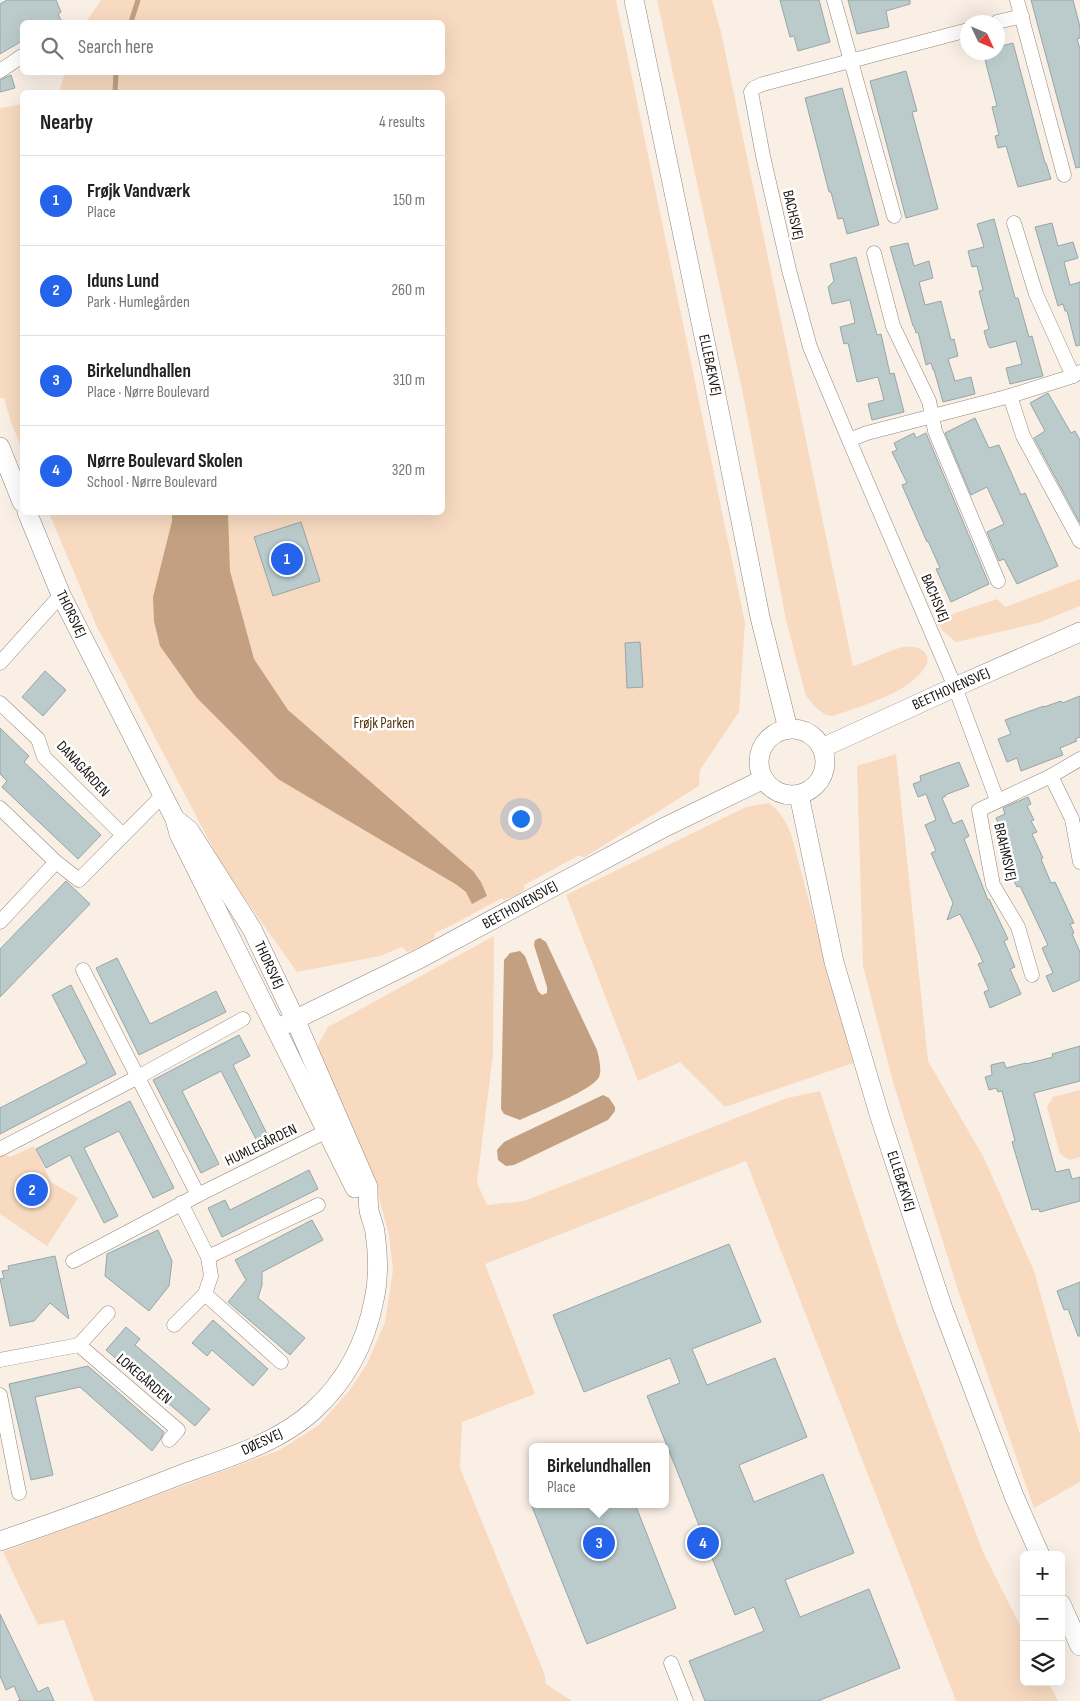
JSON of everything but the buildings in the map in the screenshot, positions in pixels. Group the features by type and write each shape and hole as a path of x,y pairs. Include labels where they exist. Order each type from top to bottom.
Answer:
{"street":[{"name":"ELLEBÆKVEJ","path":"634,0 760,617 788,729"},
{"path":"834,0 894,216"},
{"path":"1017,0 1064,176"},
{"path":"1005,20 1022,16"},
{"name":"BACHSVEJ","path":"955,687 810,347 789,270 763,156 751,92 757,86 960,32"},
{"path":"0,71 20,57"},
{"path":"849,440 867,433 1010,396 1077,374 1036,294 1014,223"},
{"path":"874,253 893,326 929,401 934,431 998,581"},
{"path":"1010,396 1023,436 1080,541"},
{"path":"0,447 20,497"},
{"name":"THORSVEJ","path":"28,515 61,595 175,820 179,834 275,1029 333,1128"},
{"path":"3,654 61,595"},
{"name":"BEETHOVENSVEJ","path":"822,748 1080,632"},
{"path":"955,687 996,800"},
{"name":"DANAGÅRDEN","path":"0,703 38,739 44,757 124,835"},
{"path":"788,729 808,733 817,740 822,748 826,760 824,771 819,782 810,790 800,795 779,793 764,780 759,758 762,748 778,732 788,729"},
{"name":"BRAHMSVEJ","path":"1032,975 1018,927 993,884 979,810 996,800 1051,776 1080,758"},
{"path":"1051,776 1072,819 1080,862"},
{"name":"BEETHOVENSVEJ","path":"275,1029 421,958 662,828 764,780"},
{"name":"ELLEBÆKVEJ","path":"800,795 834,962 880,1117 942,1306 1014,1496 1038,1551"},
{"path":"0,808 56,862 78,880 162,796"},
{"name":"THORSVEJ","path":"175,820 189,830 252,929 295,1019 333,1128"},
{"path":"0,922 56,862"},
{"path":"83,970 198,1195"},
{"path":"0,1149 138,1077 243,1019"},
{"name":"HUMLEGÅRDEN","path":"73,1261 181,1203 333,1128"},
{"name":"DØESVEJ","path":"0,1542 258,1446 287,1431 313,1411 336,1387 354,1360 367,1329 375,1298 377,1265 375,1230 369,1209 358,1193 333,1128"},
{"path":"174,1325 205,1294 211,1276 208,1257 181,1203"},
{"path":"208,1257 318,1205"},
{"path":"205,1294 281,1362"},
{"path":"0,1360 80,1345 108,1313"},
{"name":"LOKEGÅRDEN","path":"80,1345 178,1430 169,1440"},
{"path":"0,1395 19,1493"},
{"path":"1065,1613 1080,1646"},
{"path":"670,1662 686,1701"}],"green space":[{"name":"Frøjk Parken","path":"101,0 616,0 745,623 739,712 700,770 699,786 585,857 578,856 524,885 525,889 516,896 504,900 502,898 435,933 434,942 407,952 402,947 380,956 297,972 225,871 97,627 50,515 445,515 445,90 60,90 64,75 445,75 445,20 87,20"},
{"path":"657,0 712,0 721,32 853,666 890,651 909,646 919,648 926,654 927,658 924,669 916,678 895,692 833,716 826,715 816,708 806,696 786,620 743,394"},
{"path":"20,104 20,444 4,398 0,398 0,108"},
{"path":"1080,579 1080,606 1038,623 956,642 943,631 935,620 997,599 1005,607"},
{"path":"896,754 928,1061 984,1158 1034,1271 1080,1435 1080,1482 1034,1508 959,1293 893,1082 863,966 857,766"},
{"path":"769,803 782,817 791,834 853,1063 725,1107 680,1062 638,1081 566,895 746,807"},
{"path":"494,936 493,1054 477,1183 487,1205 524,1201 787,1098 820,1091 896,1321 983,1552 1020,1625 1020,1686 1050,1686 1058,1701 956,1701 746,1161 485,1264 535,1394 462,1422 460,1468 544,1673 546,1684 572,1701 94,1701 64,1620 38,1625 3,1552 280,1450 319,1425 349,1391 367,1364 385,1322 393,1270 389,1235 378,1194 317,1047 328,1027"},
{"path":"1080,1090 1080,1157 1070,1160 1060,1154 1047,1107 1053,1097"},
{"path":"34,1146 51,1182 78,1198 47,1246 0,1214 0,1152 10,1157"}],"shaded area":[{"path":"172,515 228,515 230,571 254,659 288,710 473,871 481,882 487,896 472,904 466,892 457,885 278,779 197,698 160,646 154,621 153,597"},
{"path":"540,938 546,942 597,1050 600,1071 599,1077 586,1088 520,1120 504,1114 501,1109 504,960 510,953 520,951 525,956 538,991 542,995 547,993 547,987 534,945 535,940"},
{"path":"603,1095 609,1098 615,1107 615,1111 608,1120 514,1165 506,1166 498,1160 497,1150 504,1142"}],"waterway":[{"path":"132,20 138,0"},
{"path":"115,90 116,75"}],"place":[{"name":"Frøjk Vandværk","path":"287,559"},
{"name":"Iduns Lund","path":"32,1190"},
{"name":"Birkelundhallen","path":"599,1543"},
{"name":"Nørre Boulevard Skolen","path":"703,1543"}]}
